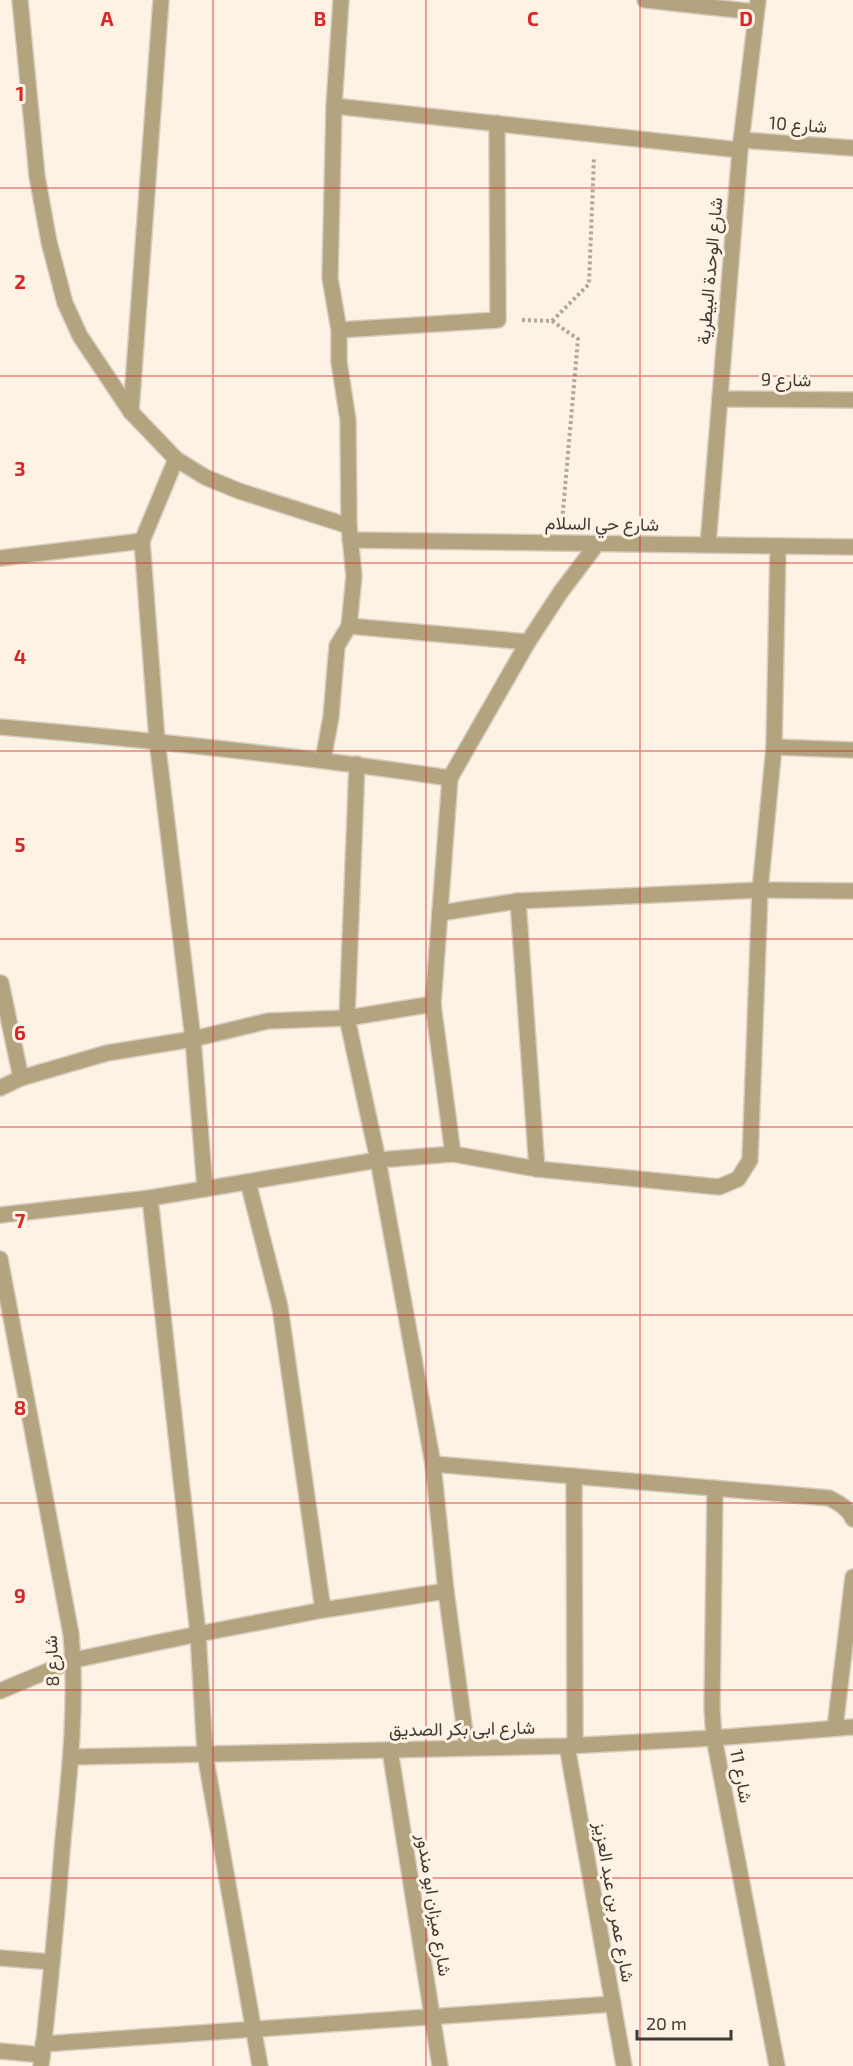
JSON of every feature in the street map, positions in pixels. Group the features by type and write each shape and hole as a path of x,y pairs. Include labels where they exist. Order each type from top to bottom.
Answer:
{"street":[{"name":"شارع حي السلام","path":"20,0 37,176 49,242 65,303 80,336 131,412 176,459 205,477 350,533 560,543 853,547"},
{"path":"131,412 161,0"},
{"path":"323,760 331,717 337,646 349,626 354,576 350,533 348,420 339,362 339,330 330,278 334,106 341,0"},
{"path":"645,0 757,6"},
{"name":"شارع الوحدة البيطرية","path":"708,545 740,145 757,6"},
{"name":"شارع 10","path":"334,106 594,134 740,145 853,148"},
{"path":"339,330 498,320 497,123"},
{"name":"شارع 9","path":"720,399 853,400"},
{"path":"176,459 142,542 157,740 193,1039 205,1189"},
{"path":"0,558 142,542"},
{"path":"453,1154 433,1004 450,778 528,642 560,593 597,544"},
{"path":"0,1215 150,1198 378,1160 453,1154 537,1169 719,1187 738,1179 750,1160 760,890 774,747 778,546"},
{"path":"349,626 528,642"},
{"path":"0,727 157,740 357,764 450,778"},
{"path":"774,747 853,750"},
{"path":"357,764 347,1018 378,1160 433,1464 446,1592 467,1748"},
{"path":"440,913 518,901 760,890 853,891"},
{"path":"518,901 537,1169"},
{"path":"1,983 21,1078"},
{"path":"0,1088 21,1078 107,1053 193,1039 268,1021 347,1018 433,1004"},
{"path":"248,1182 280,1306 323,1610"},
{"path":"150,1198 198,1634 205,1754 260,2066"},
{"name":"شارع 8","path":"0,1259 72,1634 74,1660 74,1722 42,2055"},
{"path":"433,1464 829,1498 841,1504 853,1519"},
{"name":"شارع عمر بن عبد العزيز","path":"574,1476 571,1745 624,2066"},
{"name":"شارع 11","path":"715,1488 712,1709 714,1738 777,2066"},
{"path":"835,1728 853,1577"},
{"path":"0,1691 74,1660 323,1610 446,1592"},
{"name":"شارع ابى بكر الصديق","path":"71,1757 571,1745 714,1738 853,1727"},
{"name":"شارع ميزان ابو مندور","path":"390,1750 440,2066"},
{"path":"0,1958 52,1962"},
{"path":"0,2051 42,2055 254,2030 613,2004"}],"path":[{"path":"552,321 589,284 594,134"},
{"path":"498,320 552,321 578,339 560,543"}]}
